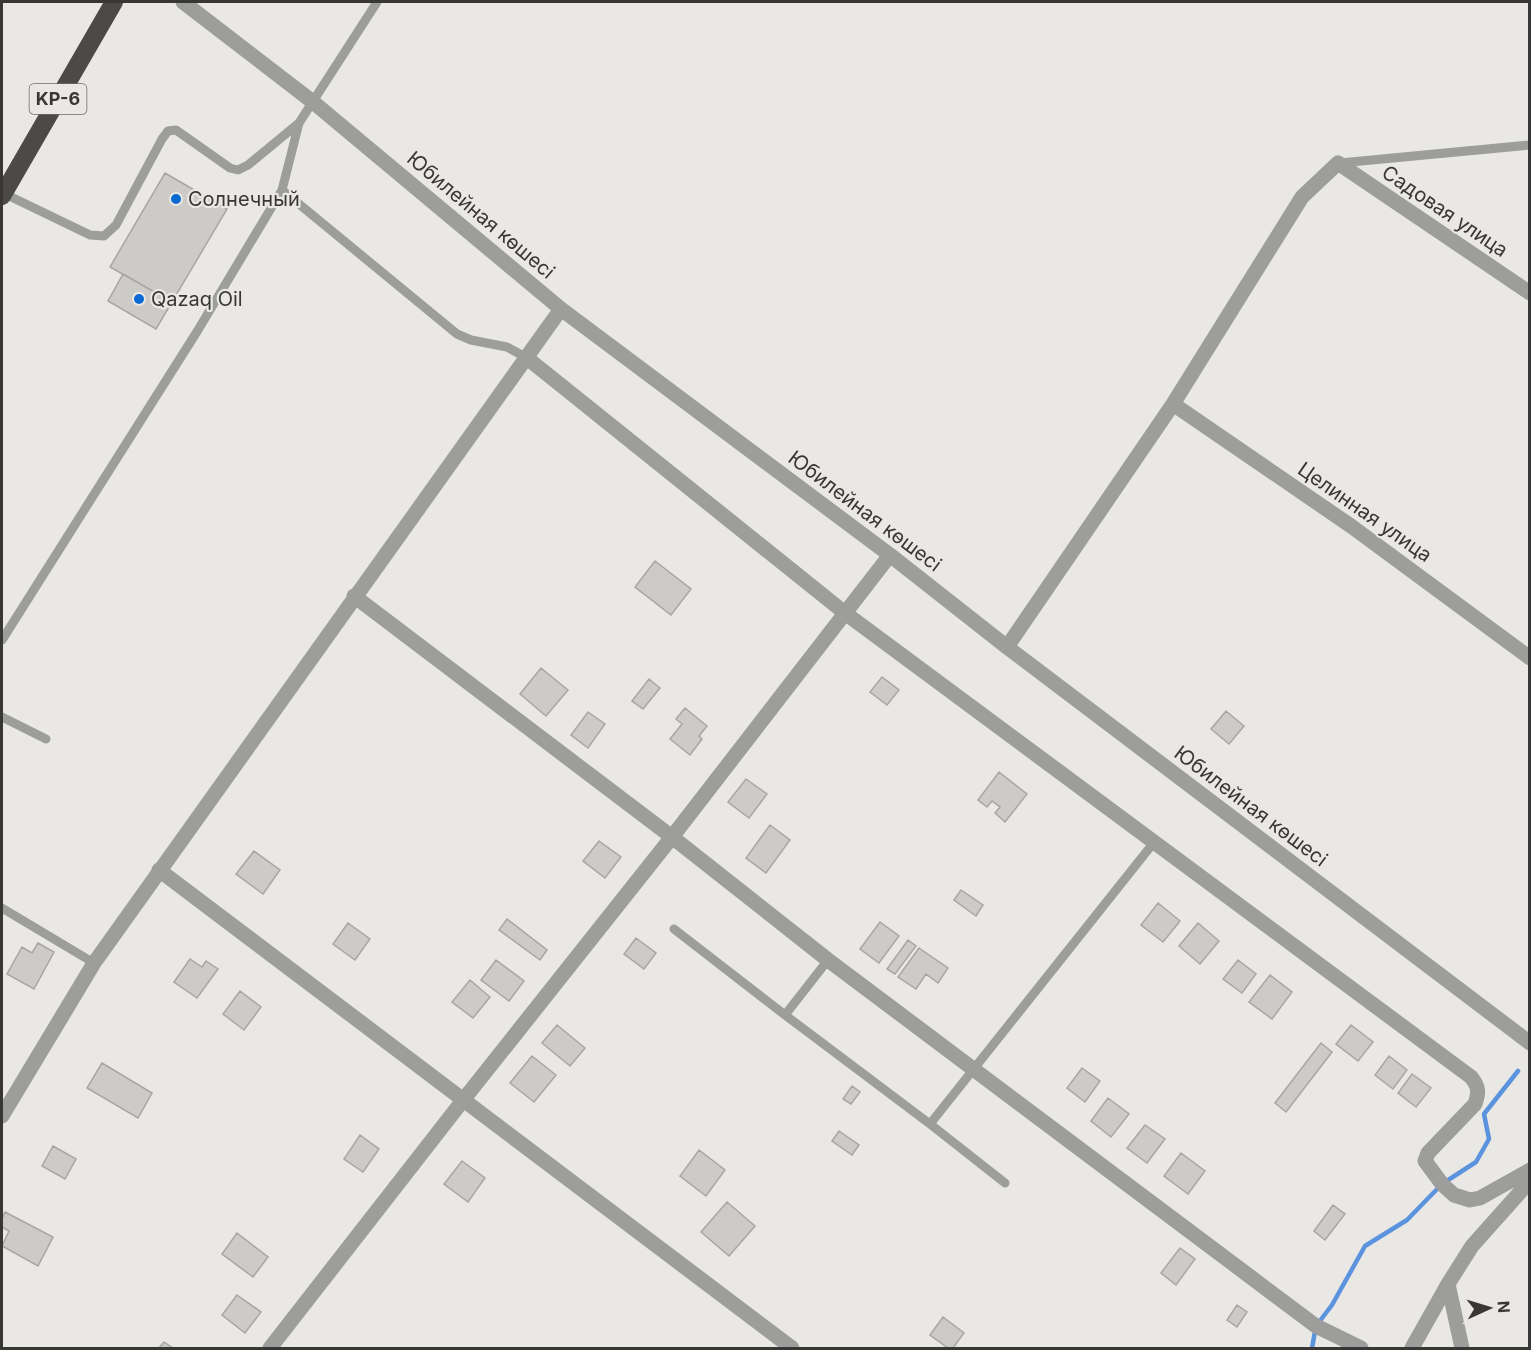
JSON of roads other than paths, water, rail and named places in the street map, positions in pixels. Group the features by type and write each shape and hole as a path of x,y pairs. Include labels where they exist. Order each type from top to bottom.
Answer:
{"highway":[{"name":"KP-6","path":"2,195 114,2"}],"street":[{"name":"Юбилейная көшесі","path":"183,2 313,102 561,309 890,555 1007,647 1530,1043"},
{"path":"1007,647 1173,404 1302,197 1338,163"},
{"name":"Садовая улица","path":"1338,163 1530,293"},
{"path":"2,1116 94,963 561,309"},
{"path":"527,358 845,613 1471,1077 1478,1086 1479,1094 1475,1104 1425,1158 1425,1164 1454,1195 1470,1200 1480,1198 1530,1170"},
{"name":"Целинная улица","path":"1173,404 1351,526 1530,658"},
{"path":"270,1348 672,837 890,555"},
{"path":"354,596 672,837 828,960 1316,1326 1361,1348"},
{"path":"159,870 792,1348"},
{"path":"1412,1348 1472,1246 1530,1180"},
{"path":"1448,1284 1462,1348"}],"lane":[{"path":"2,195 90,235 104,236 116,225 162,139 168,132 176,130 230,168 238,170 248,165 299,123 377,2"},
{"path":"2,640 198,330 282,190 299,123"},
{"path":"1338,163 1530,145"},
{"path":"282,190 457,334 471,340 507,347 527,358"},
{"path":"2,717 46,739"},
{"path":"930,1124 1155,841"},
{"path":"2,908 94,963"},
{"path":"674,929 1005,1183"},
{"path":"785,1015 828,960"}],"waterway":[{"path":"1312,1348 1316,1326 1332,1305 1365,1246 1407,1220 1442,1184 1476,1162 1489,1139 1484,1114 1518,1071"}],"place":[{"name":"Солнечный","path":"176,199"},
{"name":"Qazaq Oil","path":"139,299"}]}
